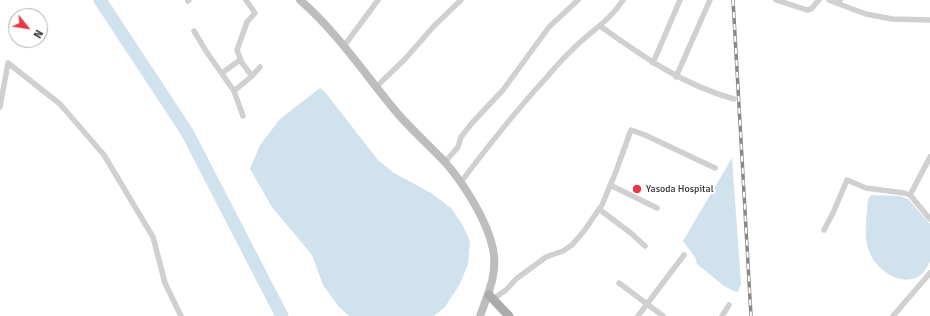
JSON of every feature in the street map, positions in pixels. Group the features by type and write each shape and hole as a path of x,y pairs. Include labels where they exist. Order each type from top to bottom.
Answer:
{"main road":[{"path":"300,0 314,12 344,46 400,116 445,162 461,182 477,208 493,249 494,269 491,297 480,316"},
{"path":"491,297 509,316"}],"street":[{"path":"246,0 255,13 247,22 237,50 240,60 252,76"},
{"path":"344,46 378,0"},
{"path":"376,87 461,0"},
{"path":"445,162 458,147 461,137 503,90 549,27 578,0"},
{"path":"461,182 495,137 571,50 600,26 618,8 623,0"},
{"path":"653,63 680,0"},
{"path":"676,77 710,0"},
{"path":"776,0 807,10 811,9 819,0"},
{"path":"829,0 839,2 866,14 892,19 930,20"},
{"path":"600,26 676,77 720,96 734,99"},
{"path":"194,31 234,91 243,116"},
{"path":"222,72 240,60"},
{"path":"0,107 8,63 60,104 104,155 153,237 165,283 182,316"},
{"path":"234,91 260,67"},
{"path":"491,297 506,290 516,279 546,257 563,251 572,245 584,231 599,210 631,130 645,135 715,168"},
{"path":"910,195 930,157"},
{"path":"824,230 847,180 866,188 910,195 930,219"},
{"path":"610,185 657,208"},
{"path":"599,210 632,234 645,246"},
{"path":"638,316 684,255"},
{"path":"893,316 930,273"},
{"path":"619,283 663,316"},
{"path":"722,316 729,305"}],"water":[{"path":"320,88 325,92 378,160 394,173 431,193 451,208 462,224 470,241 468,264 460,284 445,307 434,316 349,316 339,307 323,285 312,255 272,207 250,169 260,145 280,119"},
{"path":"732,158 741,284 738,292 724,286 697,264 695,257 683,241"},
{"path":"871,195 899,196 908,199 930,224 930,261 926,269 919,276 911,279 894,277 879,266 873,259 866,239 868,199"}],"waterway":[{"path":"100,0 187,132 282,316"}],"railway":[{"path":"733,0 751,316"}],"place":[{"name":"Yasoda Hospital","path":"637,189"}]}
